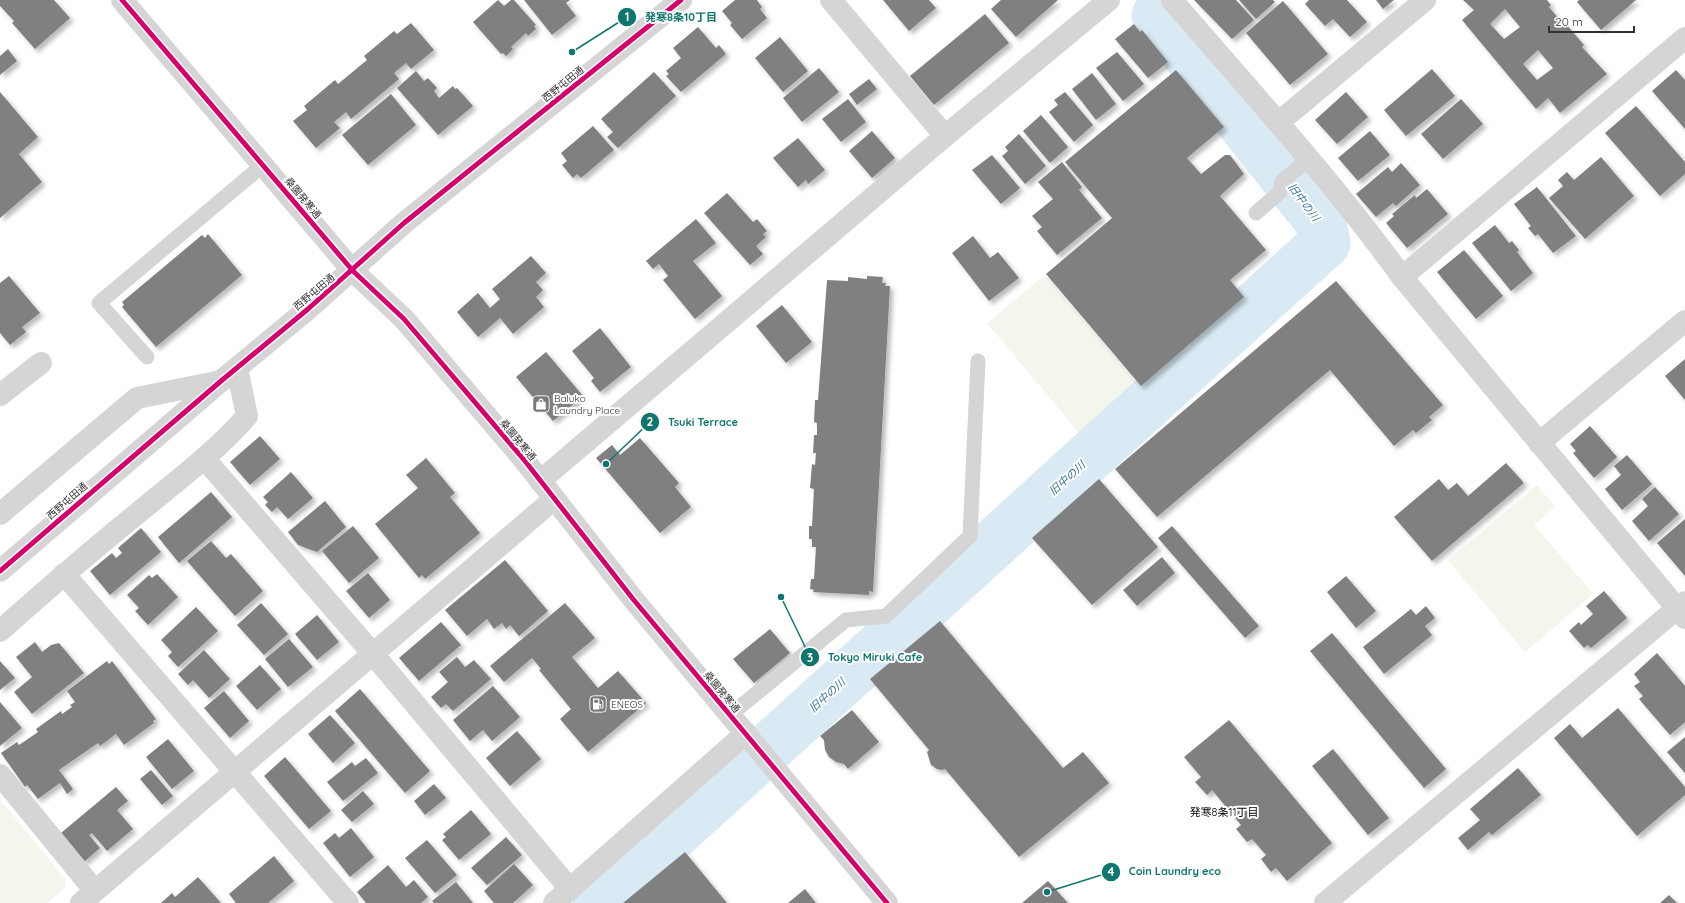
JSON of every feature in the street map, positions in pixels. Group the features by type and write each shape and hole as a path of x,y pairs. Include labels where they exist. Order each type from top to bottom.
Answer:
{"street":[{"name":"桑園発寒通","path":"122,0 353,271 404,319 540,481 632,599 887,903"},
{"path":"831,0 945,136"},
{"path":"540,481 945,136 1109,0"},
{"path":"1172,0 1278,124 1303,164 1379,246 1402,277 1539,443 1682,610 1325,903"},
{"path":"1278,124 1426,0"},
{"name":"西野屯田通","path":"0,570 204,395 353,271 404,223 678,1"},
{"path":"1402,277 1685,38"},
{"path":"1539,443 1685,321"},
{"path":"0,396 41,363"},
{"path":"0,631 64,574 232,433 247,416 229,374 137,398 2,507"},
{"path":"204,458 373,654 562,896 750,739"},
{"path":"0,776 88,897 554,500"},
{"path":"64,574 348,903"}],"lane":[{"path":"1256,213 1280,192 1282,181 1303,164"},
{"path":"147,357 99,303 263,166"},
{"path":"730,715 846,620 886,616 970,536 978,361"}],"shaded area":[{"path":"1045,275 1144,392 1086,441 987,323"},
{"path":"1537,485 1555,507 1534,525 1593,594 1525,652 1448,560"},
{"path":"0,800 66,880 65,887 47,903 0,903"}],"building":[{"path":"0,0 54,0 70,18 35,49 12,23 14,21 0,6"},
{"path":"498,0 504,6 511,0 514,0 536,25 534,26 536,29 528,36 526,33 511,47 513,49 506,56 503,53 501,54 473,22"},
{"path":"524,0 570,0 566,3 576,16 552,35"},
{"path":"735,0 757,0 762,7 760,9 767,18 742,39 730,25 732,23 722,11"},
{"path":"883,0 929,0 936,8 909,31"},
{"path":"1001,0 1058,0 1016,37 991,9"},
{"path":"1194,0 1236,0 1254,20 1232,39"},
{"path":"1239,0 1273,0 1275,2 1256,19"},
{"path":"1309,0 1347,0 1367,22 1350,37 1333,19 1325,26 1305,4"},
{"path":"1376,0 1394,0 1383,9"},
{"path":"1463,0 1547,0 1551,5 1549,7 1564,25 1565,23 1584,45 1582,47 1607,74 1560,113 1548,98 1536,109 1462,20 1474,10","holes":["1505,9 1520,27 1504,39 1490,24","1538,50 1553,68 1537,80 1523,64"]},
{"path":"1579,0 1636,0 1601,30 1577,2"},
{"path":"1283,1 1328,54 1290,85 1246,33"},
{"path":"985,14 1009,43 934,105 910,76"},
{"path":"411,23 434,50 411,69 406,63 394,73 399,79 351,119 346,112 334,122 340,128 316,148 293,121 307,110 304,106 335,80 338,84 367,60 364,56 394,31 397,34"},
{"path":"1134,24 1140,32 1142,30 1168,62 1148,78 1115,39"},
{"path":"698,27 716,48 719,45 726,54 681,92 666,76 669,74 666,71 681,58 673,48"},
{"path":"780,37 808,71 783,92 755,58"},
{"path":"8,49 17,61 0,75 0,56"},
{"path":"1117,52 1144,84 1123,101 1096,68"},
{"path":"819,68 839,92 802,122 783,98"},
{"path":"1432,69 1455,96 1406,136 1384,110"},
{"path":"1176,70 1224,127 1187,158 1201,174 1225,155 1230,155 1244,174 1220,196 1266,250 1230,280 1244,297 1141,386 1046,274 1112,218 1065,162"},
{"path":"1676,70 1685,80 1685,129 1652,91"},
{"path":"416,71 424,81 428,78 437,88 434,91 439,98 453,86 455,89 457,88 473,106 438,135 397,88"},
{"path":"654,72 676,96 618,148 607,137 613,132 601,119"},
{"path":"1092,73 1116,104 1096,120 1072,89"},
{"path":"869,79 877,89 857,105 849,94"},
{"path":"0,92 38,137 19,154 42,182 0,218"},
{"path":"1065,92 1093,125 1074,142 1049,112 1058,105 1054,100"},
{"path":"1346,92 1368,117 1337,144 1315,120"},
{"path":"391,94 416,125 368,165 342,135"},
{"path":"848,99 866,122 841,142 822,119"},
{"path":"1461,99 1483,124 1443,159 1421,134"},
{"path":"1636,106 1685,162 1685,174 1660,196 1605,133"},
{"path":"1041,115 1068,147 1050,163 1023,131"},
{"path":"593,126 614,150 581,178 577,174 573,178 562,165 567,161 561,153"},
{"path":"872,131 895,158 872,178 849,151"},
{"path":"1370,131 1390,155 1358,181 1338,158"},
{"path":"1019,134 1046,166 1025,184 1002,156 1008,151 1005,147"},
{"path":"798,138 825,170 808,184 806,180 798,187 773,158"},
{"path":"992,155 1020,188 1001,204 972,170"},
{"path":"1601,157 1634,196 1585,239 1549,198 1563,186 1558,180 1567,172 1574,180"},
{"path":"1062,162 1082,187 1079,190 1102,218 1057,255 1037,231 1042,227 1032,216 1053,199 1038,182"},
{"path":"1401,163 1420,185 1396,206 1393,203 1376,217 1356,194 1388,167 1392,172"},
{"path":"1537,187 1576,236 1553,253 1538,234 1535,236 1528,228 1531,226 1514,204"},
{"path":"1427,189 1448,214 1407,248 1386,223 1394,216 1392,214 1415,195 1416,198"},
{"path":"727,193 753,222 757,219 767,231 763,234 766,237 756,246 763,254 750,265 704,213"},
{"path":"696,219 716,243 693,261 722,296 695,319 663,280 668,276 659,264 653,269 646,261"},
{"path":"1495,225 1509,243 1512,241 1519,250 1517,252 1533,273 1511,291 1472,243"},
{"path":"208,234 242,275 156,347 122,307 124,305 122,302 202,235 205,238"},
{"path":"973,236 990,258 998,252 1019,278 989,301 952,253"},
{"path":"1464,250 1503,296 1476,319 1437,272"},
{"path":"531,256 546,273 536,282 543,290 536,297 544,307 513,334 500,318 478,337 457,312 478,293 490,308 500,299 492,289"},
{"path":"9,276 40,313 22,327 26,332 10,345 0,333 0,283"},
{"path":"867,276 883,277 882,283 886,283 885,286 890,286 873,592 869,591 869,595 813,592 814,590 810,589 811,579 814,579 816,547 812,547 812,539 809,539 809,526 812,526 814,489 810,488 812,464 815,465 816,453 813,453 814,435 817,435 817,423 814,422 815,400 818,400 827,280 848,281 848,277 867,279"},
{"path":"1336,281 1443,405 1429,417 1432,420 1416,433 1413,430 1394,446 1330,370 1157,517 1115,469"},
{"path":"782,305 812,342 786,363 756,326"},
{"path":"600,328 631,367 600,392 591,381 594,378 572,351"},
{"path":"546,352 583,396 553,421 516,377"},
{"path":"1685,359 1685,400 1665,376"},
{"path":"1590,426 1617,457 1594,478 1573,453 1576,451 1570,444"},
{"path":"260,436 280,459 250,485 230,462"},
{"path":"640,438 679,483 675,487 691,507 660,533 596,458 612,445 620,455"},
{"path":"1627,455 1652,484 1622,510 1605,489 1621,475 1614,466"},
{"path":"426,458 455,493 450,497 480,533 425,579 422,575 419,578 375,524 418,488 406,475"},
{"path":"1506,463 1524,483 1432,561 1394,517 1439,479 1448,490 1457,483 1468,496"},
{"path":"291,472 313,498 288,519 277,507 272,512 265,505 268,502 263,497"},
{"path":"1099,479 1158,547 1092,605 1032,538"},
{"path":"1655,487 1679,514 1649,541 1632,521 1648,506 1642,499"},
{"path":"211,492 232,517 179,563 158,537"},
{"path":"325,501 346,527 317,552 298,545 288,532"},
{"path":"1685,519 1685,576 1657,543"},
{"path":"353,526 379,558 349,583 322,551"},
{"path":"1172,526 1259,626 1245,638 1158,538"},
{"path":"141,528 161,552 110,595 90,571 112,553 116,558 122,553 118,548"},
{"path":"211,541 226,558 231,554 263,591 235,616 187,561"},
{"path":"1162,557 1175,573 1137,606 1123,590"},
{"path":"505,560 548,611 519,636 510,625 506,629 502,623 494,629 487,619 467,636 445,610"},
{"path":"368,573 390,600 369,618 346,591"},
{"path":"157,574 178,597 148,625 135,611 139,608 127,595 149,575 152,578"},
{"path":"1346,576 1376,611 1356,628 1327,592"},
{"path":"1604,591 1627,618 1591,648 1588,645 1584,648 1569,631 1579,622 1581,625 1593,614 1586,606"},
{"path":"261,603 288,634 264,655 237,625"},
{"path":"565,603 595,638 572,657 598,688 618,671 646,703 588,752 560,719 571,709 539,670 541,669 532,658 504,682 490,666"},
{"path":"1426,606 1435,618 1425,626 1432,635 1384,674 1363,647 1411,609 1416,615"},
{"path":"196,607 218,631 178,667 168,656 172,652 161,640"},
{"path":"317,615 339,642 317,660 295,634"},
{"path":"940,621 1063,768 1083,752 1109,783 1019,857 945,769 937,769 931,765 927,752 929,750 870,679"},
{"path":"441,622 461,645 419,681 399,658"},
{"path":"770,629 790,653 754,683 733,659"},
{"path":"1332,633 1446,769 1424,788 1310,651"},
{"path":"289,639 313,667 288,687 265,659"},
{"path":"35,642 42,652 51,645 59,643 84,673 32,714 14,692 32,677 16,657"},
{"path":"204,650 230,679 209,698 193,680 188,685 178,674"},
{"path":"1657,653 1685,686 1685,722 1670,735 1639,699 1643,696 1634,686 1640,682 1634,674"},
{"path":"457,657 465,667 474,660 491,679 453,711 446,704 441,708 431,697 448,682 439,672"},
{"path":"0,661 15,678 0,690"},
{"path":"107,661 109,664 112,661 156,719 153,721 154,723 124,745 116,734 100,746 98,743 59,770 73,789 67,794 60,783 38,799 27,785 25,787 1,753 17,742 19,745 38,732 36,729 61,711 62,714 72,707 70,705 75,702 67,691"},
{"path":"260,665 281,689 257,710 236,686"},
{"path":"493,686 520,717 492,741 483,730 470,741 453,720"},
{"path":"360,689 430,771 405,793 335,711"},
{"path":"224,691 249,721 230,738 204,708"},
{"path":"0,702 22,728 0,746"},
{"path":"1618,708 1685,787 1685,795 1637,836 1554,738 1570,724 1582,738"},
{"path":"852,710 879,742 848,769 844,764 836,762 829,757 825,750 824,740 820,736"},
{"path":"330,715 355,743 333,763 308,734"},
{"path":"1229,720 1332,843 1287,881 1276,868 1271,872 1261,859 1266,855 1252,839 1247,842 1236,829 1241,825 1212,790 1207,795 1195,782 1201,777 1184,757"},
{"path":"517,731 541,759 510,786 486,758"},
{"path":"1685,737 1685,773 1667,752"},
{"path":"168,739 194,771 172,789 146,757"},
{"path":"1333,749 1389,818 1368,835 1312,766"},
{"path":"285,757 331,811 309,829 264,776"},
{"path":"366,758 378,773 343,801 327,782 352,762 355,766"},
{"path":"1518,768 1541,795 1492,835 1489,832 1468,850 1458,838 1480,820 1470,809"},
{"path":"151,770 173,796 162,805 140,779"},
{"path":"434,784 446,798 425,815 414,801"},
{"path":"116,787 128,801 117,810 133,829 107,851 92,833 89,835 100,848 84,862 61,833"},
{"path":"363,791 374,804 352,822 341,810"},
{"path":"471,810 491,834 459,860 442,840 446,837 443,834"},
{"path":"351,828 374,857 350,877 323,843 335,833 339,838"},
{"path":"506,837 522,855 487,885 471,868"},
{"path":"427,840 457,875 435,893 405,858"},
{"path":"685,852 727,903 623,903"},
{"path":"274,856 294,881 268,903 236,903 229,894"},
{"path":"514,864 533,885 513,903 494,903 484,891"},
{"path":"388,865 406,887 414,880 428,897 421,903 366,903 357,892"},
{"path":"198,877 221,903 161,903 172,893 175,897"},
{"path":"1048,881 1068,903 1022,903"},
{"path":"456,882 473,903 434,903 432,901"},
{"path":"805,889 816,903 788,903"},
{"path":"1669,895 1677,903 1660,903"}],"waterway":[{"name":"旧中の川","path":"598,903 1325,243 1320,221 1157,16"}],"cycle path":[{"path":"122,0 353,271 404,319 525,461 633,599 887,903"},
{"path":"0,571 221,381 308,309 404,223 681,0"}],"place":[{"name":"発寒8条10丁目","path":"572,52"},
{"name":"Baluko Laundry Place","path":"541,404"},
{"name":"Tsuki Terrace","path":"606,464"},
{"name":"Tokyo Miruki Cafe","path":"781,597"},
{"name":"ENEOS","path":"598,704"},
{"name":"Coin Laundry eco","path":"1047,892"}],"district":[{"name":"発寒8条11丁目","path":"1224,812"}]}
